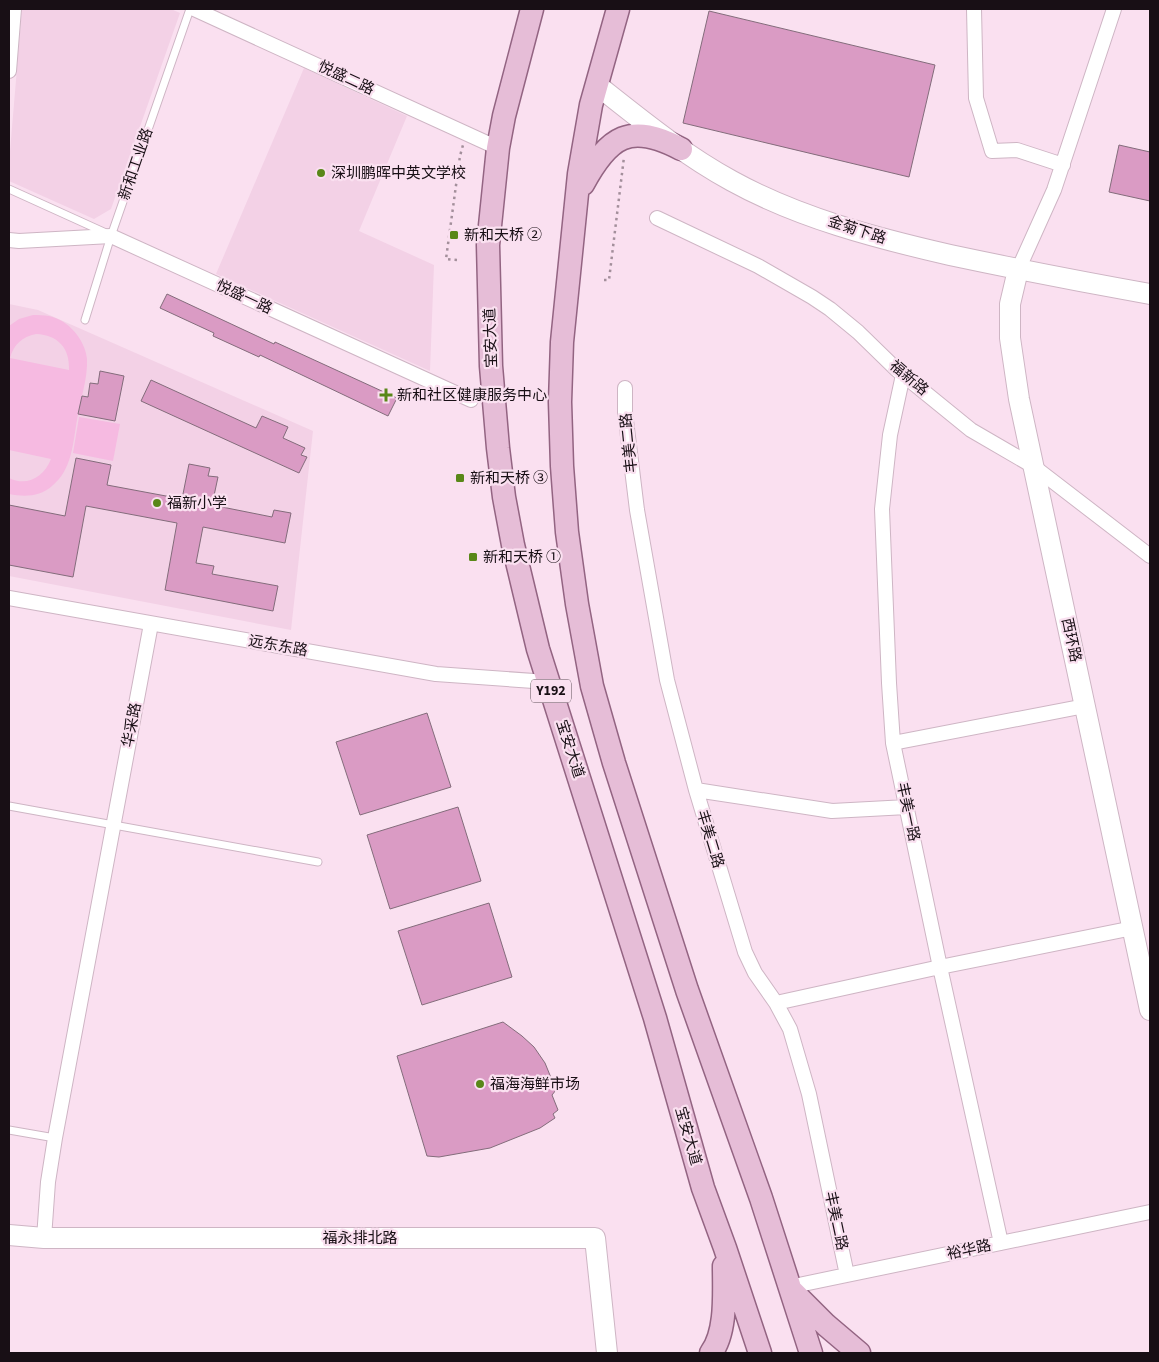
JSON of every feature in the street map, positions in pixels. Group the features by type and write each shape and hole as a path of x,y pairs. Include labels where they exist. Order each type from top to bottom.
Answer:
{"main road":[{"path":"597,85 618,9"},
{"name":"宝安大道","path":"527,13 498,148 488,245 491,366 498,448 513,544 538,649 548,682 655,1018 703,1188 760,1353"},
{"name":"Y192","path":"597,85 590,113 578,193 562,342 561,456 567,532 576,604 592,686 614,763 687,990 761,1198 811,1353"},
{"path":"578,193 594,163 605,150 626,136 650,136 662,139 681,149"},
{"path":"711,1353 718,1341 723,1317 725,1248"},
{"path":"789,1287 826,1325 859,1353"}],"street":[{"path":"9,71 14,9"},
{"name":"悦盛二路","path":"194,9 498,148"},
{"path":"974,9 976,98 992,151 1016,150 1063,165"},
{"path":"1018,270 1054,190 1114,9"},
{"name":"金菊下路","path":"597,85 681,149 732,181 797,211 892,242 1018,270 1150,294"},
{"name":"福新路","path":"656,218 758,266 812,297 858,332 904,375 971,430 1033,466 1150,556"},
{"name":"悦盛一路","path":"9,240 111,236 471,400"},
{"name":"西环路","path":"1018,270 1010,304 1010,338 1019,399 1150,1010"},
{"name":"丰美一路","path":"904,375 890,435 882,509 893,743 1001,1243"},
{"name":"丰美二路","path":"625,388 625,412 637,510 667,680 696,790 744,952 755,973 776,1002 790,1029 809,1094 847,1275"},
{"name":"远东东路","path":"9,598 436,674 548,682"},
{"name":"华采路","path":"44,1238 48,1182 55,1138 151,624"},
{"path":"893,743 1085,706"},
{"path":"696,790 832,810 907,808"},
{"path":"776,1002 1133,928"},
{"name":"裕华路","path":"789,1287 1150,1212"},
{"name":"福永排北路","path":"9,1235 44,1238 595,1238 607,1353"}],"lane":[{"name":"新和工业路","path":"85,320 111,236 190,9"},
{"path":"9,189 111,236"},
{"path":"9,806 318,862"},
{"path":"9,1130 55,1138"}],"path":[{"path":"457,260 446,259 446,255 460,156 464,144"},
{"path":"604,280 609,280 610,275 624,157"}],"shaded area":[{"path":"22,9 171,9 180,13 111,209 94,219 9,181"},
{"name":"深圳鹏晖中英文学校","path":"304,68 407,116 359,231 434,265 430,371 216,274"},
{"name":"福新小学","path":"9,304 38,310 313,431 291,630 9,576"},
{"path":"33,315 43,315 63,322 69,326 83,344 87,359 85,382 68,464 59,480 47,490 26,496 9,494 9,478 16,481 34,479 44,471 51,459 9,450 9,326 19,319","holes":["36,334 56,340 65,349 69,370 10,358 16,345 23,339"]},
{"path":"79,417 120,424 113,461 73,453"}],"building":[{"path":"709,11 935,65 909,177 683,123"},
{"path":"1119,145 1150,152 1150,201 1109,192"},
{"path":"167,294 397,398 388,416 260,355 259,357 213,336 214,333 160,308"},
{"path":"100,371 124,376 115,421 78,414 82,396 88,397 90,383 98,384"},
{"path":"151,380 256,428 262,416 288,427 283,438 305,448 301,455 307,457 299,473 141,401"},
{"path":"76,458 111,465 107,485 182,499 189,464 210,468 208,476 218,477 212,505 272,517 274,510 291,513 285,543 203,527 196,563 214,566 212,574 278,586 273,611 165,590 177,523 86,506 73,577 9,565 9,505 65,516"},
{"path":"427,713 451,787 360,815 336,742"},
{"path":"458,807 481,881 390,909 367,835"},
{"path":"489,903 512,977 422,1005 398,931"},
{"name":"福海海鲜市场","path":"503,1022 534,1047 545,1063 556,1090 552,1095 558,1110 553,1114 555,1118 540,1128 490,1148 439,1157 427,1156 397,1056"}],"place":[{"name":"深圳鹏晖中英文学校","path":"321,173"},
{"name":"新和天桥 ②","path":"454,235"},
{"name":"新和社区健康服务中心","path":"386,395"},
{"name":"新和天桥 ③","path":"460,478"},
{"name":"福新小学","path":"157,503"},
{"name":"新和天桥 ①","path":"473,557"},
{"name":"福海海鲜市场","path":"480,1084"}]}
